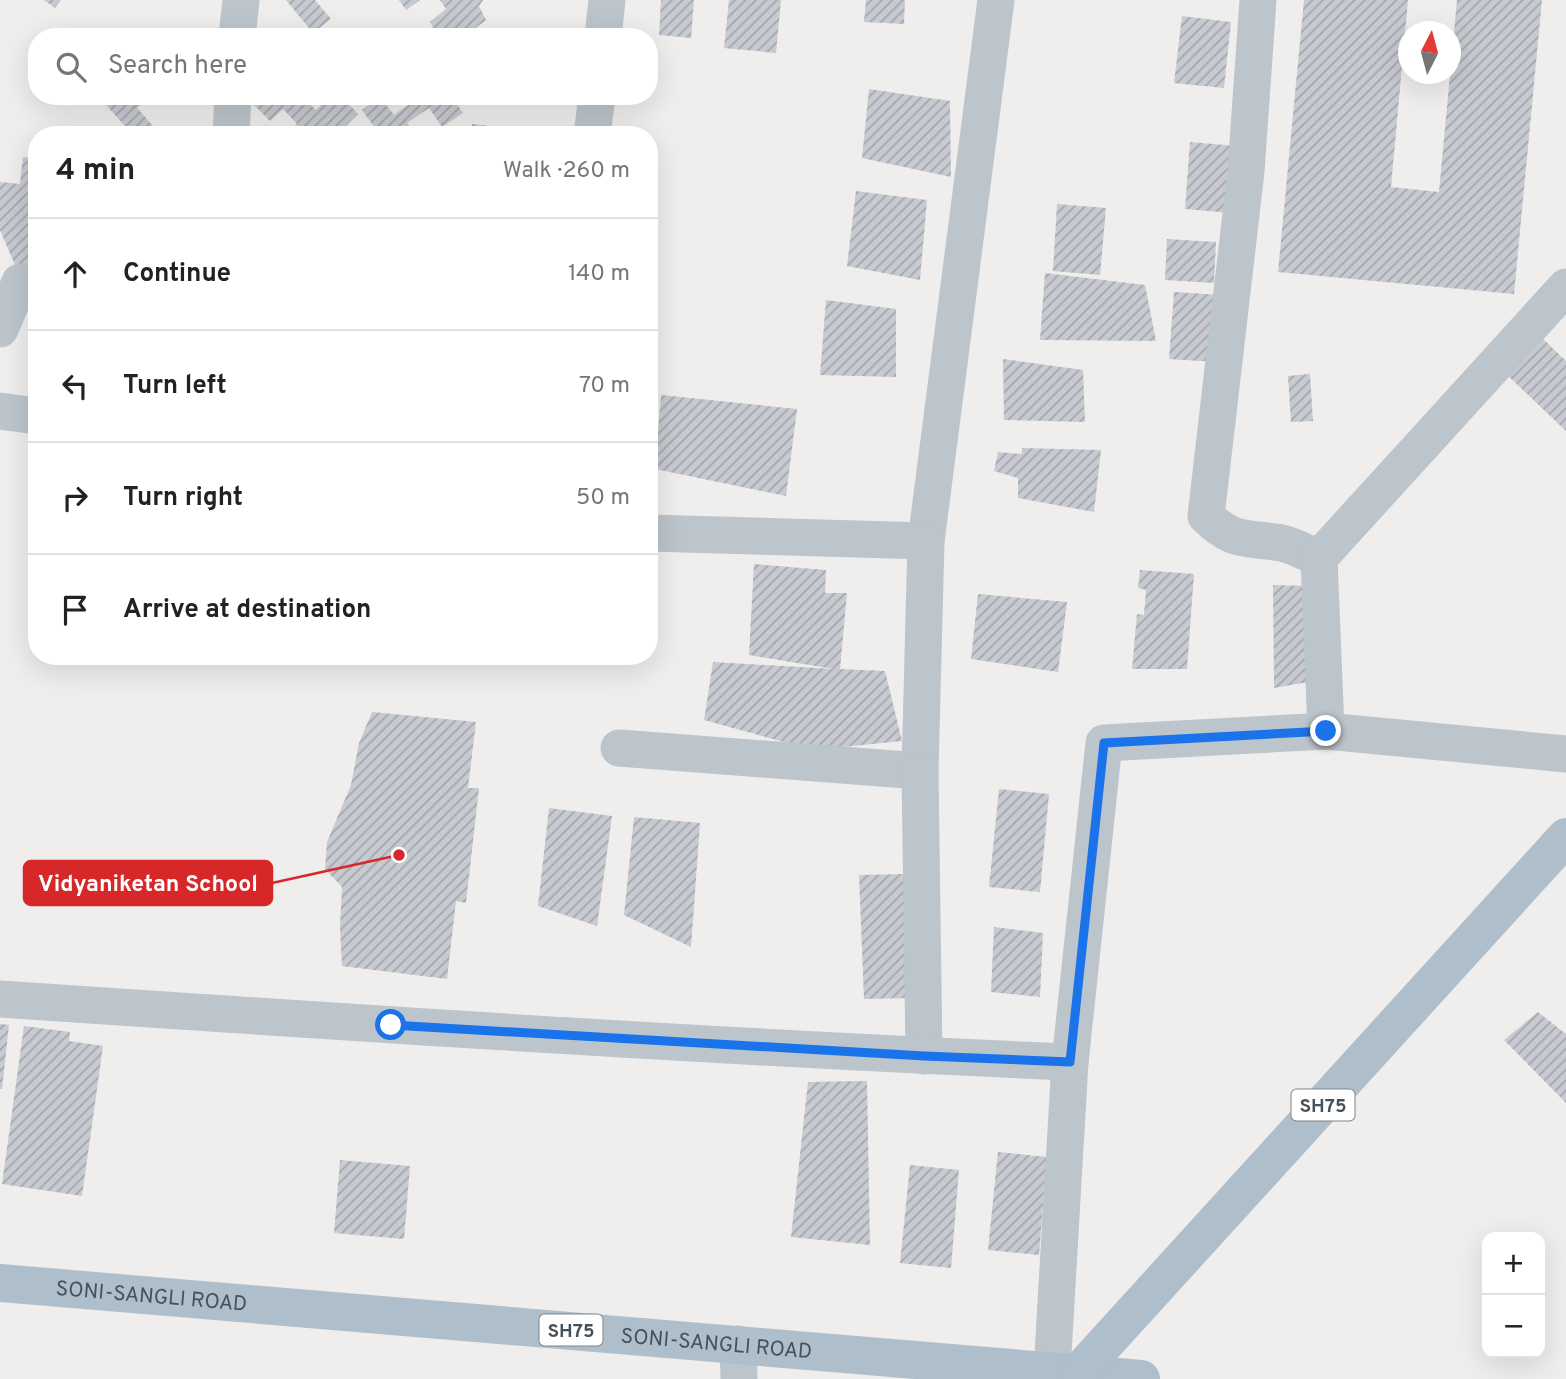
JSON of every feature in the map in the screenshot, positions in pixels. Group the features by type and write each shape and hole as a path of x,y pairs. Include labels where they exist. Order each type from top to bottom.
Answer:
{"main road":[{"name":"SH75","path":"1065,1371 1566,837"},
{"name":"SONI-SANGLI ROAD","path":"0,1283 739,1362 1065,1371 1141,1379"}],"street":[{"path":"238,28 241,0"},
{"path":"604,28 607,0"},
{"path":"924,1056 920,771 926,541 996,0"},
{"path":"1258,0 1246,172 1206,516 1218,528 1240,539 1284,544 1318,558"},
{"path":"231,126 233,105"},
{"path":"593,126 596,105"},
{"path":"0,329 20,282 28,283"},
{"path":"1326,731 1318,558 1566,287"},
{"path":"0,411 28,415"},
{"path":"658,533 926,541"},
{"path":"1065,1371 1070,1062 1104,743 1326,731 1566,754"},
{"path":"619,748 920,771"},
{"path":"0,999 391,1025 1070,1062"}],"building":[{"path":"44,0 61,0 55,8"},
{"path":"286,0 315,0 331,19 319,28 309,28"},
{"path":"399,0 420,0 406,10"},
{"path":"440,0 483,0 479,6 486,20 476,28 433,28 430,22 446,9"},
{"path":"661,0 694,0 691,38 659,35"},
{"path":"729,0 781,0 776,53 724,48"},
{"path":"866,0 905,0 904,24 864,22"},
{"path":"1304,0 1408,0 1406,21 1398,21 1398,84 1400,84 1391,187 1439,192 1449,84 1461,84 1461,21 1455,21 1457,0 1542,0 1514,294 1278,272"},
{"path":"1182,16 1231,22 1224,88 1174,83"},
{"path":"869,89 950,101 951,177 862,158"},
{"path":"106,105 140,105 137,108 153,126 125,126"},
{"path":"254,105 311,105 316,110 321,105 350,105 358,114 346,126 295,126 297,124 283,109 270,121"},
{"path":"369,105 386,105 394,115 408,105 457,105 463,113 444,126 429,108 407,123 409,126 374,126 362,110"},
{"path":"1190,142 1237,146 1232,213 1185,209"},
{"path":"23,157 28,158 28,266 15,265 0,230 0,182 20,184"},
{"path":"856,191 927,200 920,280 847,266"},
{"path":"1057,204 1106,208 1100,275 1053,271"},
{"path":"1167,239 1216,242 1214,283 1165,280"},
{"path":"1045,273 1145,285 1156,341 1040,340"},
{"path":"1174,292 1221,295 1217,362 1169,359"},
{"path":"826,300 896,309 896,377 820,375"},
{"path":"1541,337 1566,361 1566,431 1506,374"},
{"path":"1003,359 1083,370 1085,422 1004,420"},
{"path":"1310,374 1313,421 1291,422 1288,376"},
{"path":"661,395 797,409 786,496 658,470"},
{"path":"1022,448 1101,450 1094,512 1018,498 1018,478 994,471 998,452 1022,454"},
{"path":"754,564 826,570 825,593 847,593 840,669 885,671 902,741 813,750 704,720 713,662 834,669 749,655"},
{"path":"1140,570 1194,574 1187,669 1132,669 1137,614 1144,615 1146,590 1138,588"},
{"path":"1273,585 1312,586 1314,681 1274,688"},
{"path":"978,594 1067,602 1058,672 971,659"},
{"path":"372,712 476,722 468,788 479,788 466,903 456,901 447,979 342,966 342,887 325,869 327,842 351,785 359,743"},
{"path":"999,789 1049,794 1040,892 989,887"},
{"path":"549,808 612,816 597,926 538,906"},
{"path":"634,817 700,823 691,947 624,915"},
{"path":"907,874 910,998 864,999 859,875"},
{"path":"994,927 1043,933 1040,997 991,992"},
{"path":"1538,1012 1566,1034 1566,1103 1504,1040"},
{"path":"0,1024 9,1025 2,1089 0,1089"},
{"path":"24,1026 70,1032 69,1041 103,1046 82,1196 2,1184"},
{"path":"867,1081 870,1245 791,1237 808,1082"},
{"path":"998,1152 1047,1157 1039,1255 988,1250"},
{"path":"340,1160 410,1166 404,1239 334,1233"},
{"path":"910,1165 959,1170 951,1268 900,1263"}],"place":[{"name":"Vidyaniketan School","path":"399,855"}],"route":[{"path":"391,1025 1070,1062 1104,743 1326,731"}]}
